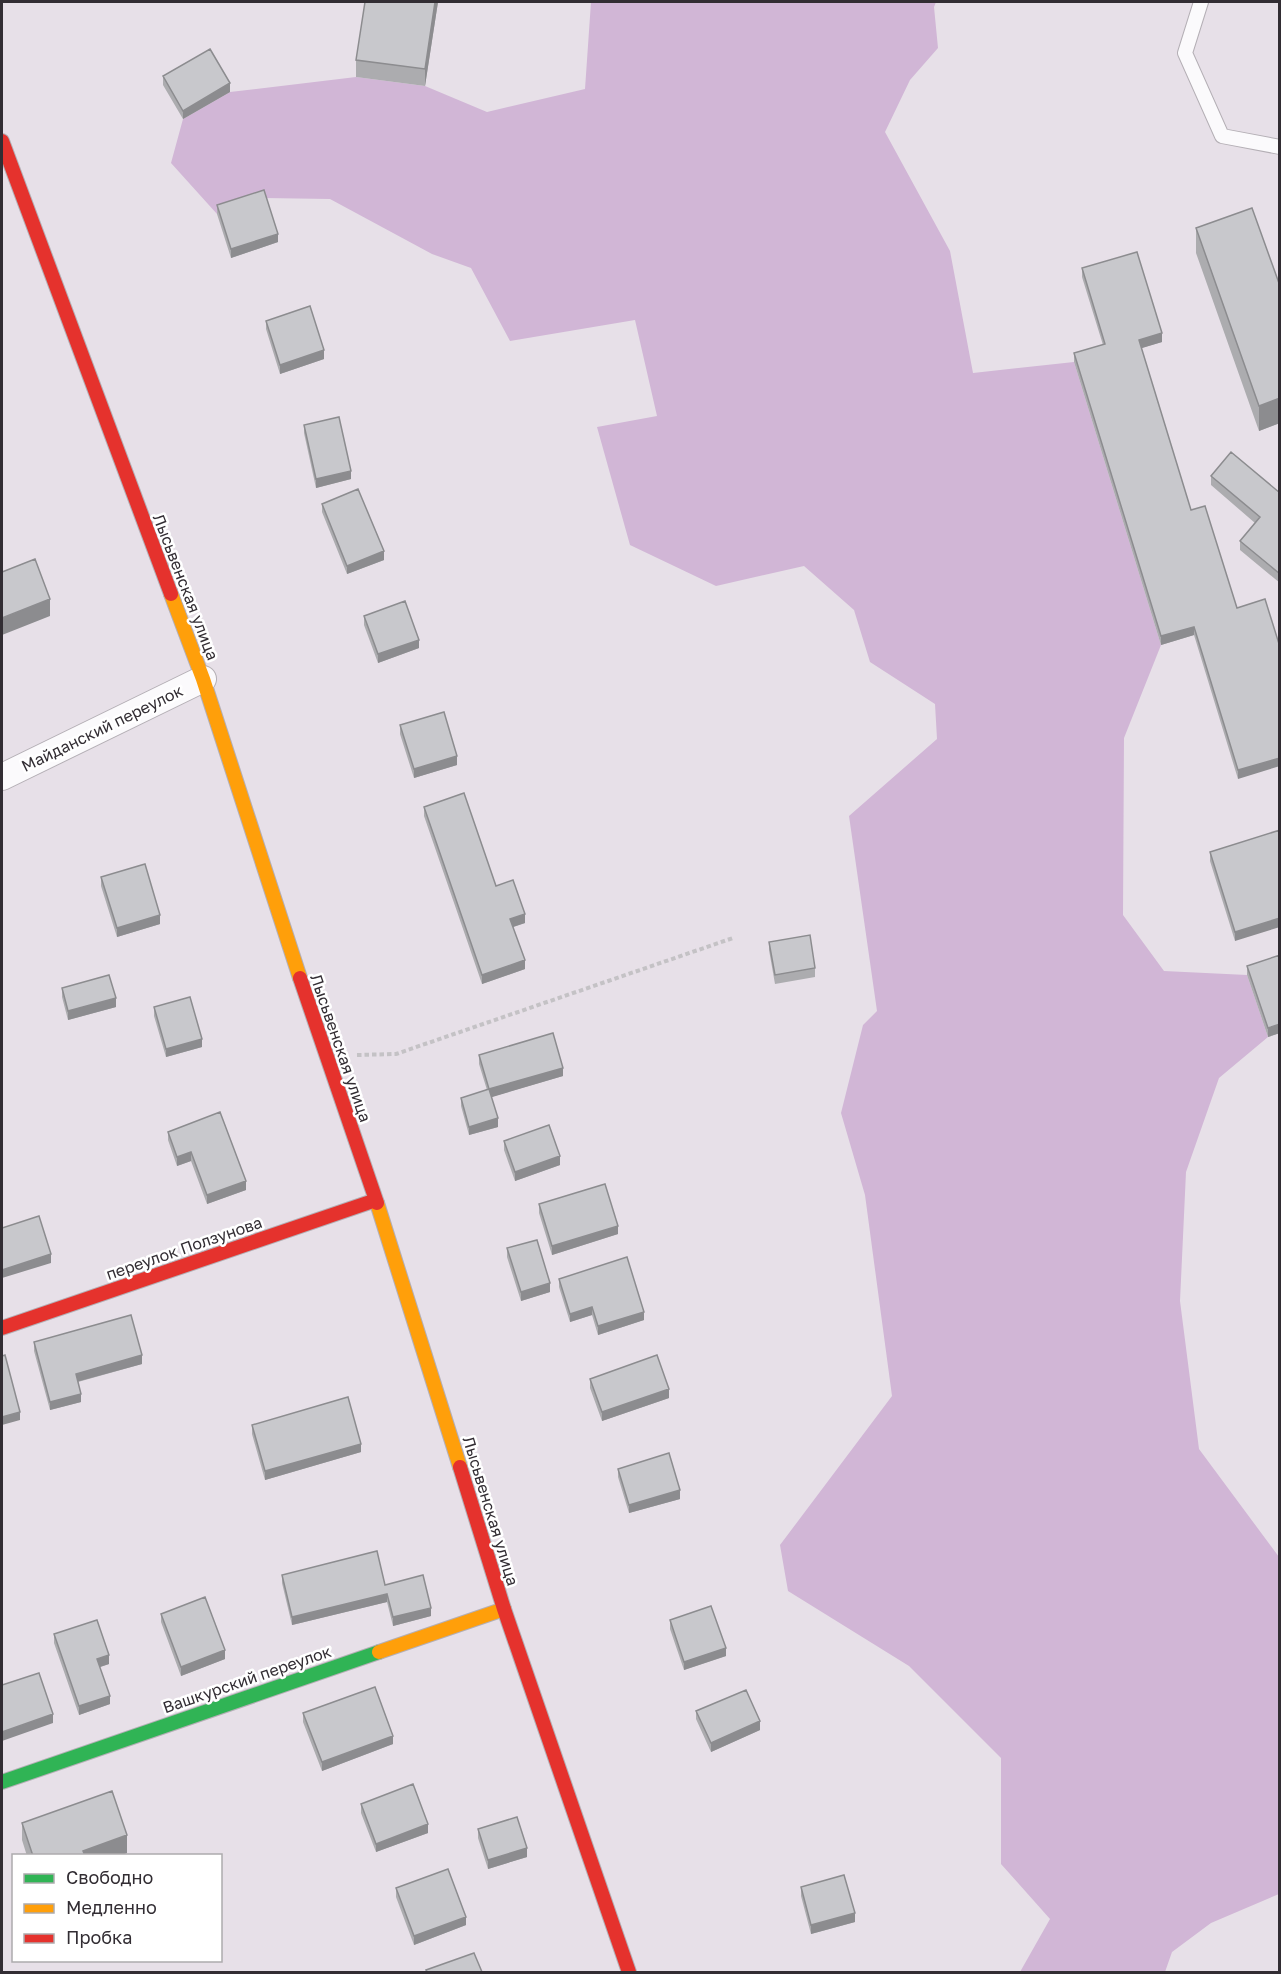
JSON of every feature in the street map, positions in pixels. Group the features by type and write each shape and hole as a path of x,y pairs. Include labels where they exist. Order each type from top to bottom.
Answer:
{"street":[{"name":"Лысьвенская улица","path":"2,141 203,679 324,1053 376,1200 504,1609 630,1972"},
{"name":"Майданский переулок","path":"2,777 203,679"},
{"name":"переулок Ползунова","path":"2,1328 376,1200"},
{"name":"Вашкурский переулок","path":"2,1782 504,1609"}],"lane":[{"path":"1201,2 1185,52 1222,136 1280,147"}],"path":[{"path":"324,1053 371,1056 396,1054 733,938"}],"shaded area":[{"path":"591,2 936,2 934,7 938,48 910,80 885,132 950,251 973,373 1074,362 1161,645 1124,738 1123,915 1164,971 1247,975 1268,1037 1219,1078 1186,1172 1180,1301 1199,1449 1279,1557 1279,1894 1211,1923 1172,1952 1165,1972 1020,1972 1050,1919 1001,1864 1001,1758 909,1666 788,1591 780,1545 892,1396 865,1195 841,1113 863,1025 877,1011 849,816 937,739 935,704 870,662 854,610 804,566 716,586 630,545 597,427 657,416 635,320 510,341 471,268 432,254 330,199 264,198 217,214 171,163 183,119 230,92 356,77 425,86 487,112 585,89"}],"building":[{"path":"365,2 435,2 425,69 356,60"},
{"path":"210,49 230,83 183,111 163,76"},
{"path":"264,190 278,234 231,249 217,205"},
{"path":"1252,208 1280,286 1280,398 1259,406 1196,228"},
{"path":"1137,252 1162,333 1139,340 1191,510 1205,506 1237,608 1265,599 1280,647 1280,758 1238,770 1194,627 1161,636 1074,353 1105,344 1082,268"},
{"path":"310,306 324,350 280,365 266,321"},
{"path":"339,417 351,471 316,479 304,425"},
{"path":"1231,452 1280,493 1280,574 1240,541 1260,517 1211,476"},
{"path":"358,489 384,551 347,566 322,504"},
{"path":"35,559 50,599 2,618 2,572"},
{"path":"405,601 419,640 378,654 364,616"},
{"path":"444,712 457,756 414,769 400,725"},
{"path":"464,793 496,886 513,880 525,914 510,919 525,960 482,975 424,807"},
{"path":"1280,830 1280,918 1235,932 1210,852"},
{"path":"145,864 160,915 117,928 101,877"},
{"path":"810,935 815,968 775,975 769,942"},
{"path":"1280,955 1280,1024 1268,1028 1247,966"},
{"path":"109,975 116,998 68,1011 62,988"},
{"path":"190,997 202,1039 166,1049 154,1007"},
{"path":"553,1033 563,1068 489,1089 479,1055"},
{"path":"489,1089 498,1118 469,1127 461,1098"},
{"path":"220,1112 246,1181 207,1195 191,1152 177,1157 168,1132"},
{"path":"549,1125 560,1156 515,1172 504,1141"},
{"path":"605,1184 618,1226 552,1246 539,1204"},
{"path":"39,1216 51,1254 2,1270 2,1228"},
{"path":"537,1240 550,1283 521,1292 507,1248"},
{"path":"627,1257 644,1312 598,1326 592,1307 570,1314 559,1279"},
{"path":"131,1315 142,1355 76,1374 81,1394 50,1402 34,1342"},
{"path":"5,1355 20,1412 2,1417 2,1356"},
{"path":"657,1355 669,1389 602,1412 590,1379"},
{"path":"348,1397 361,1444 265,1471 252,1425"},
{"path":"669,1453 680,1490 629,1505 618,1469"},
{"path":"377,1551 385,1585 423,1575 431,1608 393,1617 387,1594 292,1617 282,1575"},
{"path":"205,1597 225,1650 181,1667 161,1614"},
{"path":"711,1606 726,1648 684,1662 670,1620"},
{"path":"97,1620 109,1655 97,1659 110,1696 79,1706 54,1634"},
{"path":"39,1673 53,1714 2,1732 2,1685"},
{"path":"375,1687 393,1736 322,1762 303,1713"},
{"path":"746,1690 760,1721 711,1743 696,1711"},
{"path":"413,1784 428,1824 376,1844 361,1804"},
{"path":"112,1791 127,1835 83,1851 84,1854 32,1854 22,1823"},
{"path":"517,1817 527,1848 488,1860 478,1829"},
{"path":"448,1869 466,1917 414,1936 396,1888"},
{"path":"844,1875 855,1913 811,1925 801,1887"},
{"path":"474,1953 482,1972 427,1972 426,1970"}],"traffic: fast":[{"path":"2,1782 379,1652"}],"traffic: slow":[{"path":"171,594 203,679 300,978"},
{"path":"377,1203 460,1467"},
{"path":"379,1652 504,1609"}],"traffic: jam":[{"path":"2,141 171,594"},
{"path":"300,978 377,1203"},
{"path":"2,1328 376,1200"},
{"path":"460,1467 504,1609 629,1972"}]}
